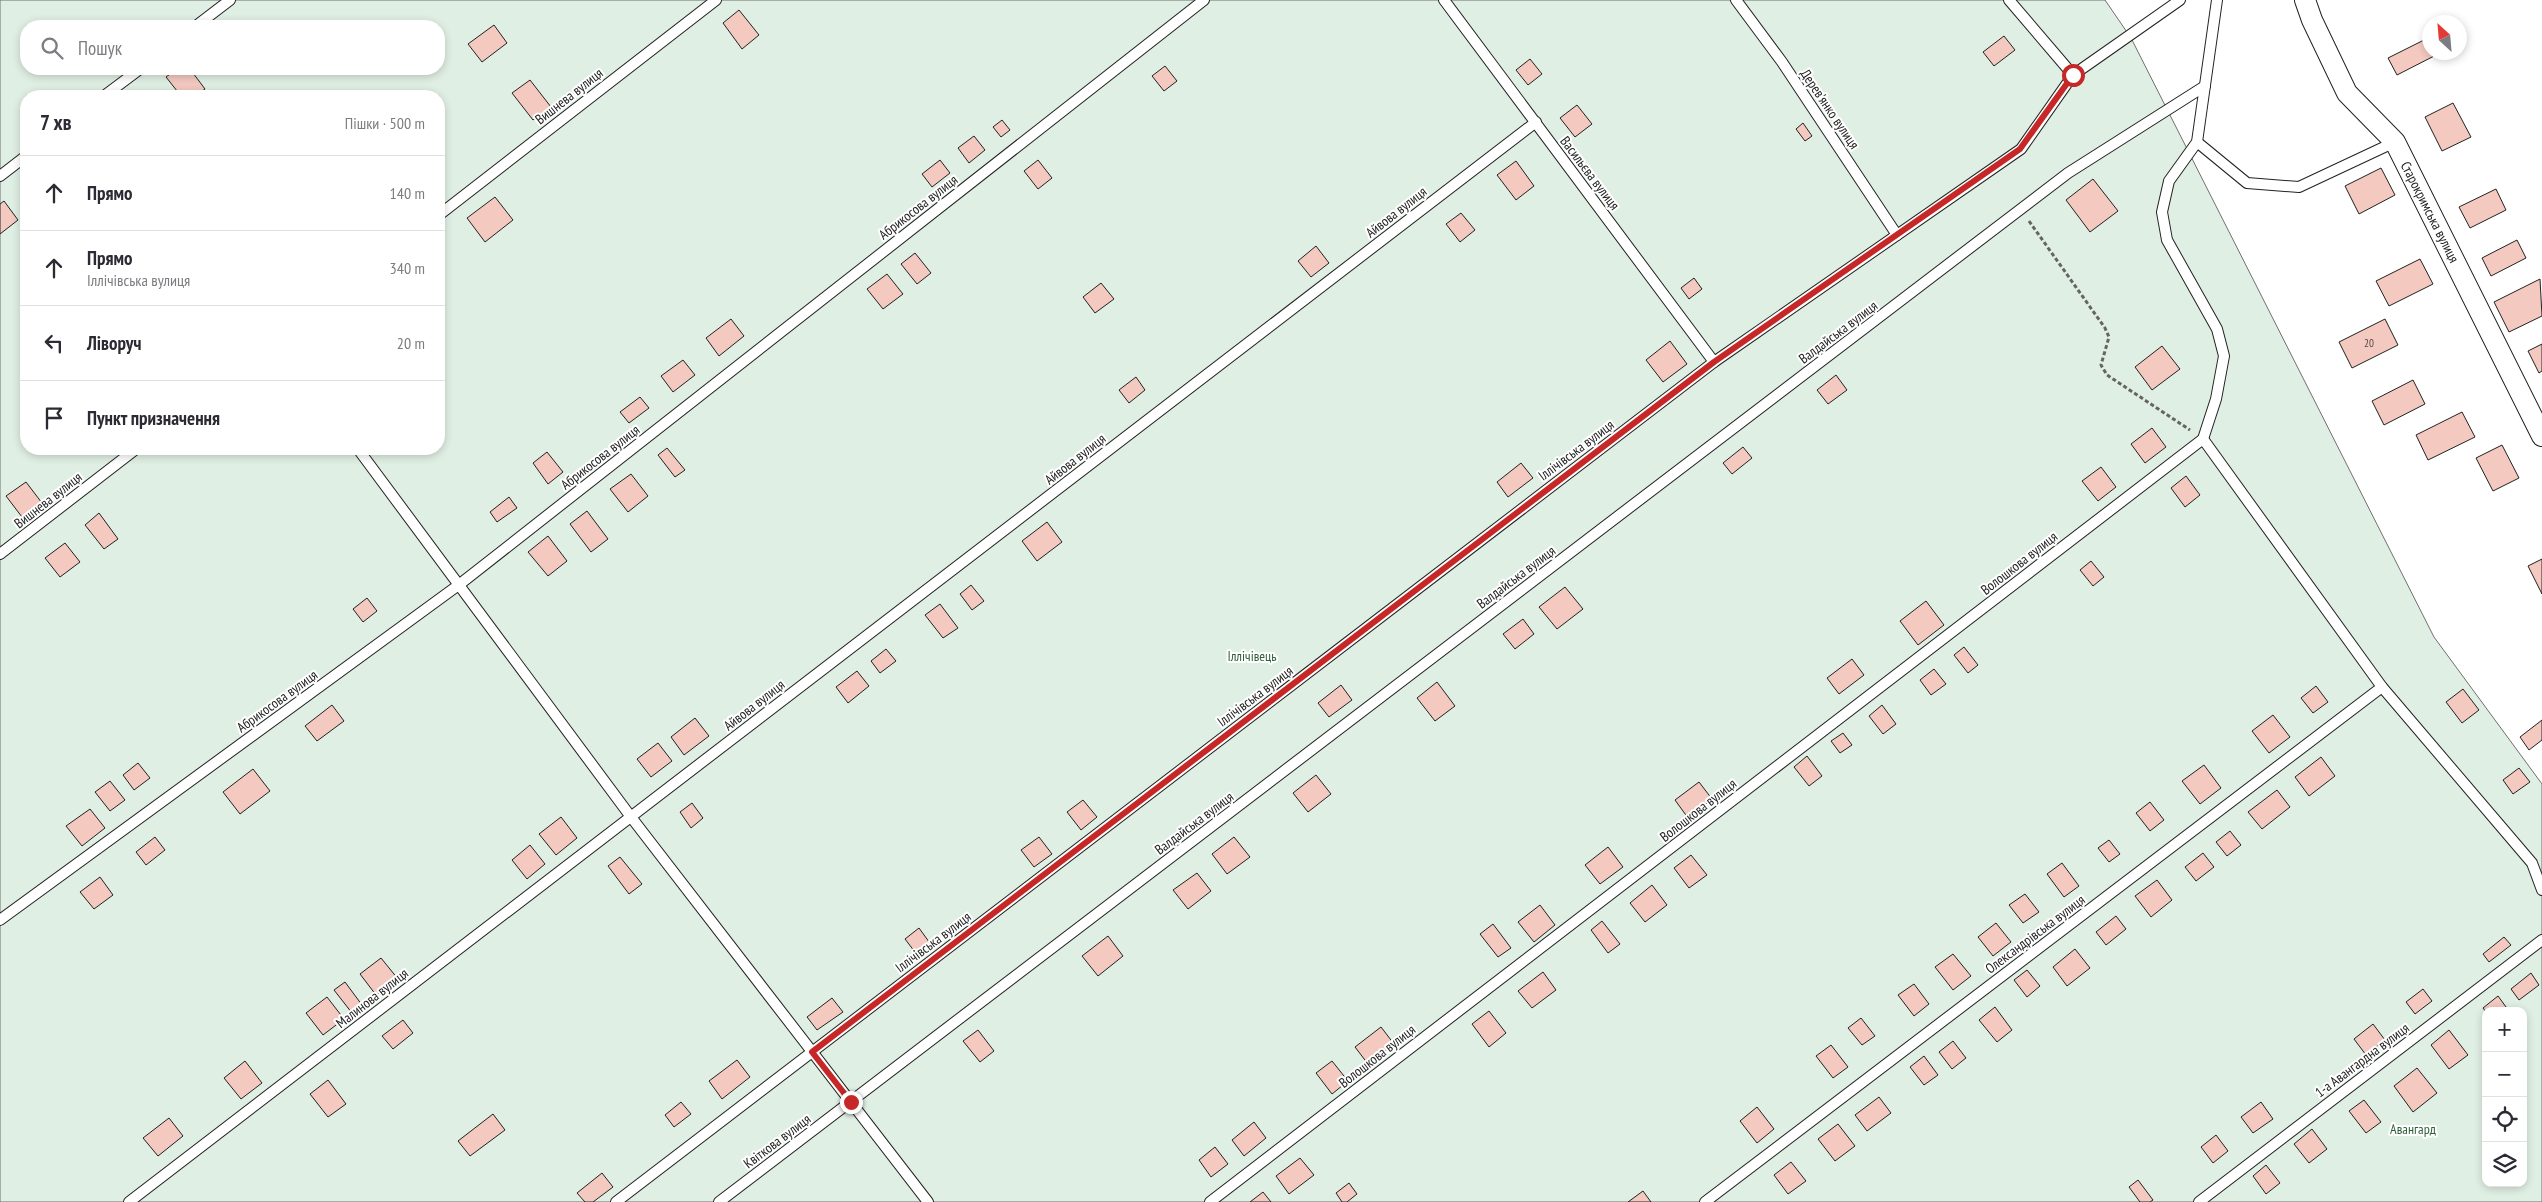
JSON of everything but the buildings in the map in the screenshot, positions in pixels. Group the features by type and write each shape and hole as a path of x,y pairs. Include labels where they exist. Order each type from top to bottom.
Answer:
{"street":[{"name":"Старокримська вулиця","path":"2305,0 2312,20 2347,93 2395,142 2542,436"}],"lane":[{"path":"204,20 230,0"},
{"name":"Вишнева вулиця","path":"445,209 716,0"},
{"name":"Абрикосова вулиця","path":"0,920 460,584 1204,0"},
{"name":"Васильєва вулиця","path":"1444,0 1714,362"},
{"name":"Дерев'янко вулиця","path":"1736,0 1782,62 1897,235"},
{"path":"2009,0 2073,75"},
{"name":"Іллічівська вулиця","path":"616,1202 1714,362 2020,149 2073,75 2180,0"},
{"path":"2217,0 2197,142 2169,181 2162,212 2167,240 2217,329 2224,356 2216,399 2203,439 2382,688 2532,863 2542,890"},
{"path":"112,90 132,75"},
{"name":"Валдайська вулиця","path":"851,1102 2068,173 2205,86"},
{"name":"Айвова вулиця","path":"631,817 1536,122"},
{"path":"2197,142 2247,183 2299,187 2395,142"},
{"path":"0,176 20,161"},
{"name":"Волошкова вулиця","path":"1210,1202 2203,439"},
{"name":"Вишнева вулиця","path":"0,554 128,455"},
{"path":"363,455 631,817 928,1202"},
{"name":"Олександрівська вулиця","path":"1705,1202 2382,688"},
{"name":"Малинова вулиця","path":"129,1202 631,817"},
{"name":"1-а Авангардна вулиця","path":"2199,1202 2542,940"},
{"name":"Квіткова вулиця","path":"719,1202 851,1102"}],"path":[{"path":"2021,210 2105,328 2109,337 2101,364 2107,375 2203,439"}],"green space":[{"name":"Іллічівець","path":"0,0 2105,0 2131,38 2434,637 2542,784 2542,1202 0,1202"}],"route":[{"path":"851,1102 812,1052 1714,362 2020,149 2073,75"}],"park label":[{"name":"Авангард","path":"2413,1129"}]}
